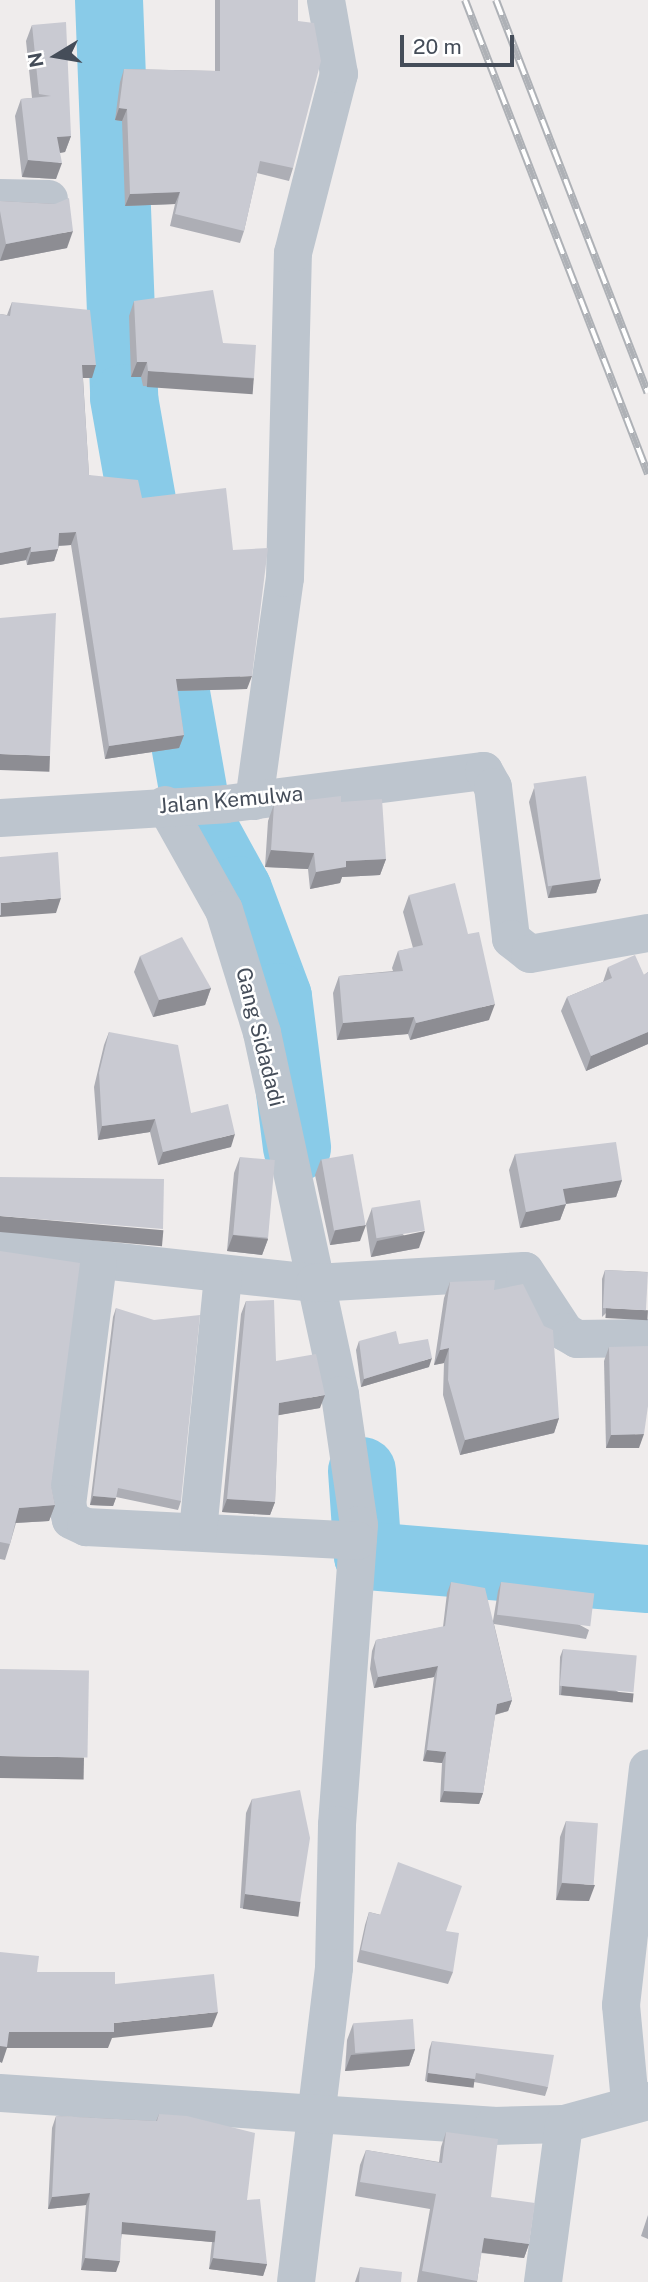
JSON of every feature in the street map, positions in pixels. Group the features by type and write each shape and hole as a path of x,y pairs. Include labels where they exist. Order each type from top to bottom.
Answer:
{"street":[{"path":"240,803 285,578 293,253 339,74 326,0"},
{"path":"0,198 49,199"},
{"name":"Jalan Kemulwa","path":"0,818 165,805 240,803 461,770 491,777 511,939 530,954 648,933"},
{"name":"Gang Sidadadi","path":"165,805 224,910 242,964 324,1282 358,1541 337,1825 334,1968 296,2282"},
{"path":"0,1249 98,1263 324,1282 524,1271 565,1332 577,1339 648,1338"},
{"path":"98,1263 67,1504 71,1520 86,1527 358,1541"},
{"path":"198,1531 223,1275"},
{"path":"0,2092 493,2126 564,2124 639,2101 621,2005 648,1769"},
{"path":"543,2282 564,2124"}],"building":[{"path":"220,0 298,0 298,21 314,23 321,61 293,168 260,161 244,231 175,214 180,192 130,194 127,109 119,108 124,69 220,71"},
{"path":"66,22 71,136 57,137 62,163 28,160 21,99 51,96 39,94 32,25"},
{"path":"69,198 73,231 6,244 0,201 55,204"},
{"path":"213,290 223,343 256,345 254,378 148,371 147,362 137,362 134,301"},
{"path":"12,302 90,310 96,365 82,365 89,475 138,480 142,498 226,488 233,550 268,548 252,676 176,679 184,735 109,746 76,532 59,533 58,549 31,552 31,547 0,553 0,314 10,316"},
{"path":"56,613 50,756 0,754 0,618"},
{"path":"586,776 600,879 548,886 534,783"},
{"path":"341,796 341,802 382,799 386,859 346,861 346,867 316,872 314,853 271,850 274,804"},
{"path":"58,852 61,898 1,903 0,915 0,857"},
{"path":"455,883 468,934 479,932 495,1004 416,1023 414,1017 343,1023 339,976 403,971 398,951 423,945 409,895"},
{"path":"182,937 211,988 159,1000 140,956"},
{"path":"635,955 644,975 648,972 648,1032 591,1056 567,997 612,978 608,967"},
{"path":"109,1032 178,1045 191,1113 228,1104 235,1134 163,1152 155,1119 102,1126 99,1073"},
{"path":"616,1142 622,1180 563,1189 566,1204 526,1212 515,1154"},
{"path":"353,1154 366,1225 334,1230 321,1160"},
{"path":"240,1157 275,1160 268,1238 233,1235"},
{"path":"0,1177 164,1179 163,1229 0,1216"},
{"path":"420,1200 425,1231 376,1238 372,1208"},
{"path":"0,1251 80,1263 51,1485 55,1505 19,1508 10,1544 0,1542"},
{"path":"605,1270 648,1272 646,1310 603,1308"},
{"path":"495,1280 494,1290 523,1284 544,1326 553,1330 559,1418 465,1440 448,1380 449,1348 440,1350 450,1282"},
{"path":"274,1300 276,1361 316,1354 325,1395 279,1403 275,1502 227,1499 246,1301"},
{"path":"116,1308 154,1320 200,1315 181,1501 118,1488 116,1498 93,1496"},
{"path":"396,1331 399,1344 428,1339 432,1358 364,1379 359,1341"},
{"path":"648,1346 648,1406 644,1434 611,1435 609,1347"},
{"path":"451,1582 485,1588 512,1700 497,1704 483,1793 444,1791 446,1752 427,1750 438,1666 378,1677 374,1658 376,1640 445,1626"},
{"path":"501,1582 594,1593 590,1626 497,1615"},
{"path":"563,1649 637,1655 633,1692 560,1686"},
{"path":"0,1669 89,1671 87,1758 0,1756"},
{"path":"300,1790 310,1838 300,1902 245,1894 252,1799"},
{"path":"566,1821 598,1823 594,1885 562,1883"},
{"path":"398,1862 462,1886 446,1931 459,1933 453,1972 361,1950 369,1912 380,1915"},
{"path":"0,1952 39,1956 37,1972 115,1972 115,1984 214,1974 218,2012 114,2023 114,2032 9,2032 7,2047 0,2046"},
{"path":"413,2019 415,2049 355,2053 353,2023"},
{"path":"432,2041 554,2055 548,2087 476,2073 475,2079 428,2073"},
{"path":"159,2114 187,2116 255,2133 247,2200 260,2199 267,2264 213,2258 216,2231 122,2222 120,2261 85,2258 90,2193 52,2197 56,2116 157,2121"},
{"path":"446,2132 498,2139 491,2197 535,2203 529,2244 484,2238 477,2281 422,2271 436,2194 360,2182 366,2150 442,2163"},
{"path":"360,2267 402,2272 401,2282 359,2282"}],"waterway":[{"path":"109,0 124,398 198,817 238,890 278,997 297,1148"},
{"path":"362,1471 368,1556 648,1579"}],"railway":[{"path":"465,0 648,474"},
{"path":"496,0 648,393"}]}
